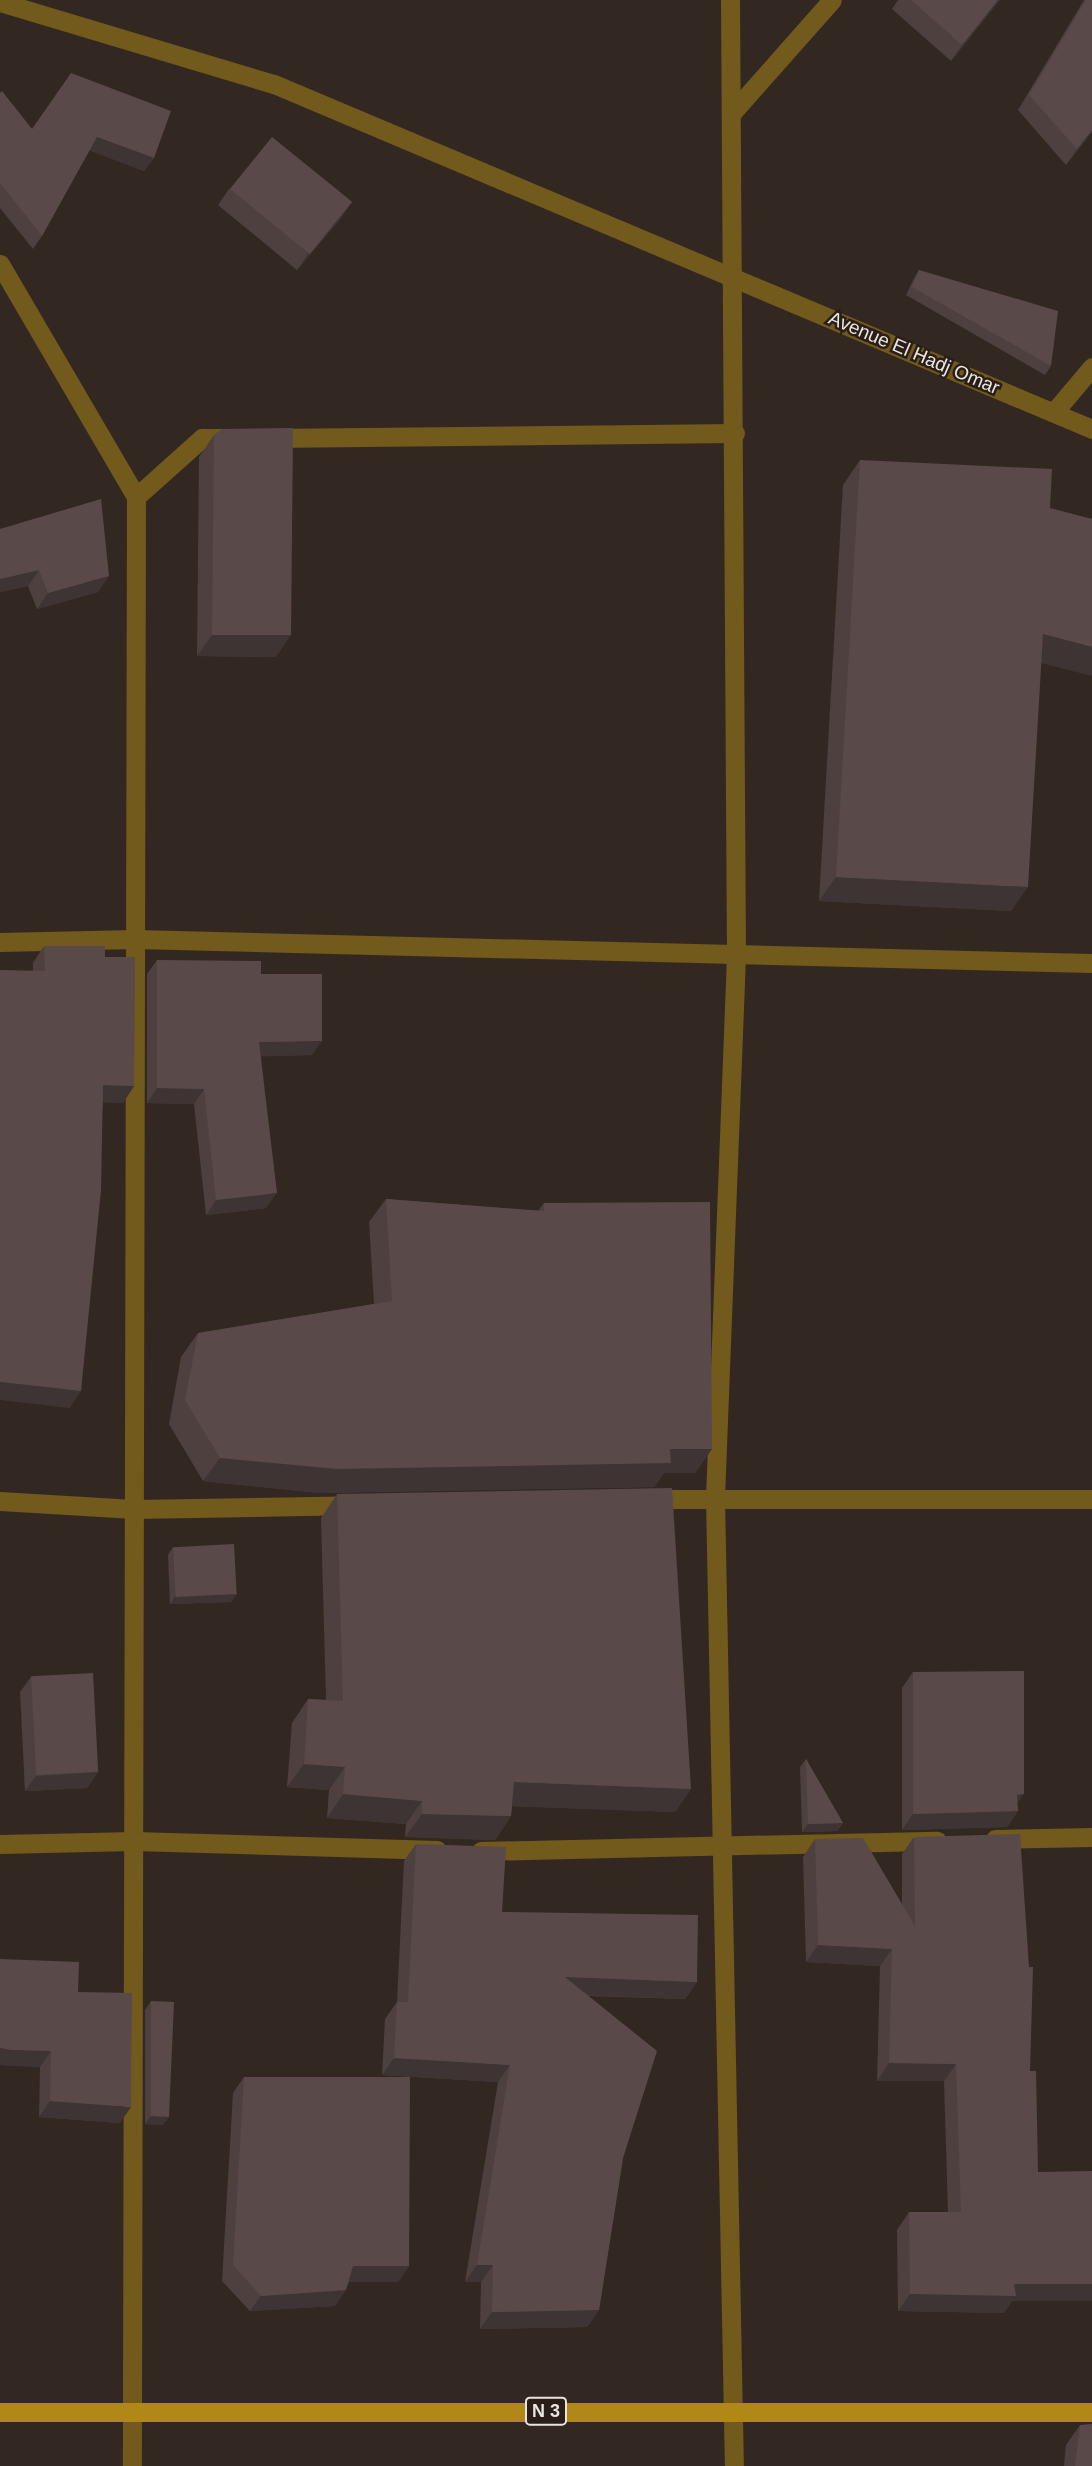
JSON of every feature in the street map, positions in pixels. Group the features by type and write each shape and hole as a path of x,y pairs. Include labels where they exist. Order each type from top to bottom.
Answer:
{"main road":[{"name":"N 3","path":"0,2412 1092,2412"}],"street":[{"path":"730,0 735,277 736,956 715,1498 734,2466"},
{"path":"732,114 832,0"},
{"name":"Avenue El Hadj Omar","path":"0,2 274,84 1092,429"},
{"path":"0,264 136,497 132,2466"},
{"path":"1054,412 1092,368"},
{"path":"136,497 202,438 735,433"},
{"path":"0,942 135,939 1092,964"},
{"path":"632,1499 1092,1499"},
{"path":"0,1501 134,1509 383,1504"},
{"path":"0,1844 134,1841 502,1852 1092,1837"}],"building":[{"path":"911,0 998,0 962,45"},
{"path":"1086,0 1092,0 1092,130 1077,149 1029,95"},
{"path":"71,73 171,111 154,158 97,137 42,236 0,183 0,93 2,91 32,129"},
{"path":"272,137 352,202 310,254 230,189"},
{"path":"919,270 1058,311 1051,366 912,287"},
{"path":"293,428 291,635 212,635 214,435 222,429"},
{"path":"860,460 1052,469 1050,508 1092,519 1092,647 1043,634 1028,887 836,877"},
{"path":"101,499 109,576 48,593 39,570 0,579 0,529"},
{"path":"44,946 105,946 105,957 135,957 134,1086 103,1085 101,1190 81,1391 0,1382 0,970 45,971"},
{"path":"157,960 261,961 261,974 322,974 322,1041 259,1042 277,1193 216,1200 204,1089 157,1088"},
{"path":"386,1199 544,1211 544,1203 710,1202 712,1449 670,1449 671,1463 337,1469 220,1458 185,1400 198,1333 392,1301"},
{"path":"672,1488 691,1789 514,1782 511,1816 422,1814 422,1801 343,1794 345,1767 304,1764 308,1699 343,1701 337,1494"},
{"path":"234,1544 237,1594 176,1597 173,1547"},
{"path":"1024,1671 1024,1794 1017,1795 1018,1811 913,1814 913,1672"},
{"path":"93,1673 98,1772 36,1775 31,1676"},
{"path":"806,1759 843,1823 808,1824"},
{"path":"1020,1834 1029,1967 1033,1967 1030,2071 1036,2071 1038,2172 1092,2171 1092,2284 1014,2284 1016,2296 910,2294 909,2212 961,2212 956,2064 889,2063 892,1949 818,1945 815,1839 863,1838 915,1926 914,1837"},
{"path":"416,1844 506,1847 502,1912 698,1915 697,1982 565,1977 657,2051 623,2158 599,2310 492,2312 493,2265 477,2265 510,2065 394,2058 397,2002 408,2002"},
{"path":"0,1959 79,1962 78,1992 132,1993 131,2107 50,2101 51,2051 0,2048"},
{"path":"151,2001 174,2002 169,2117 151,2116"},
{"path":"244,2077 410,2077 409,2266 353,2266 346,2290 261,2296 233,2265"},
{"path":"1092,2424 1092,2466 1075,2466 1080,2425"}]}
